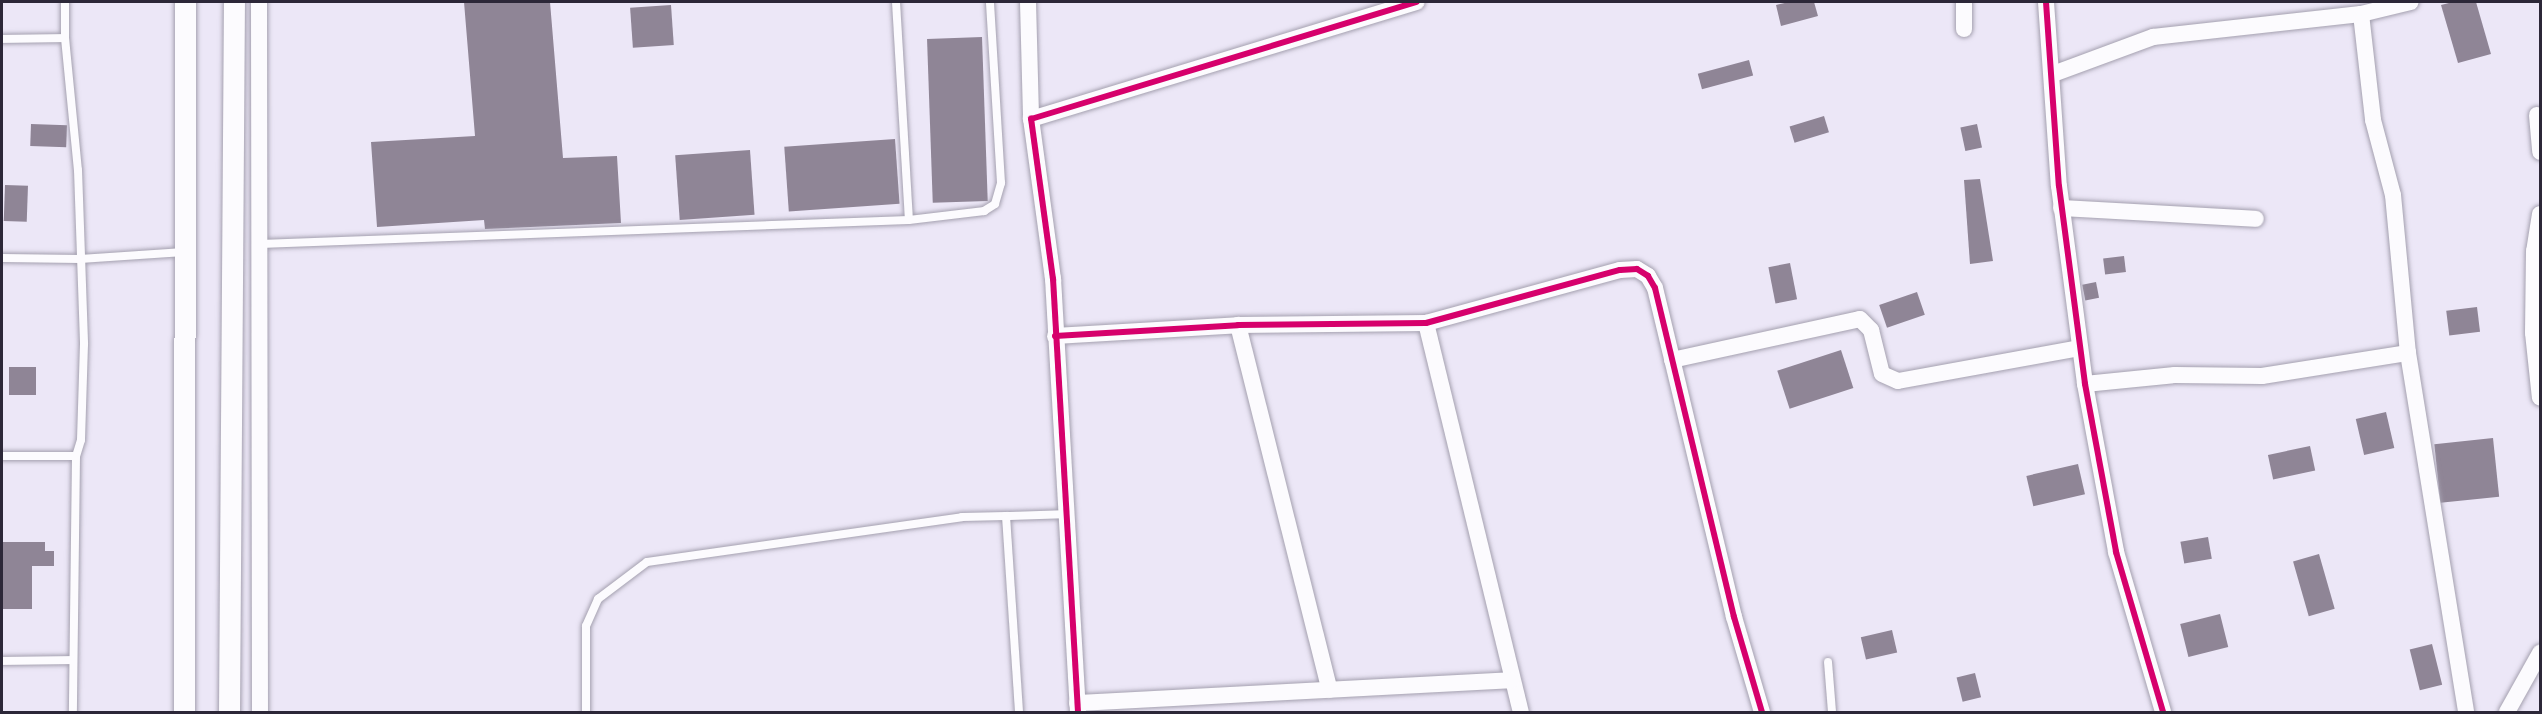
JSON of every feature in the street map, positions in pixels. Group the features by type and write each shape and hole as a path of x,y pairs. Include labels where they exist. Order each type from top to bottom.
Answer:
{"street":[{"path":"184,712 185,2"},
{"path":"230,712 234,2"},
{"path":"259,2 260,712"},
{"path":"1028,2 1031,119 1053,279 1077,708 1511,680"},
{"path":"1031,119 1418,2"},
{"path":"1964,2 1964,29"},
{"path":"2046,2 2061,208 2079,348 2116,552 2163,712"},
{"path":"2053,74 2153,37 2361,14 2411,2"},
{"path":"2361,14 2373,120 2394,195 2408,353 2466,712"},
{"path":"2537,115 2541,152"},
{"path":"2061,208 2256,219"},
{"path":"2541,214 2534,250 2533,333 2541,398"},
{"path":"1055,336 1238,325 1426,322 1620,270 1636,269 1648,276 1655,288 1762,712"},
{"path":"1672,360 1860,319 1871,330 1882,374 1898,381 2079,348"},
{"path":"1426,322 1511,680 1521,712"},
{"path":"1238,325 1330,690"},
{"path":"2085,384 2175,375 2262,376 2408,353"},
{"path":"2507,712 2541,653"}],"lane":[{"path":"65,2 65,38 78,170 84,344 81,440 76,456 73,712"},
{"path":"896,2 909,220"},
{"path":"260,244 909,220 984,211 1000,196 990,2"},
{"path":"2,39 65,38"},
{"path":"2,258 80,259 184,252"},
{"path":"2,456 76,456"},
{"path":"586,712 586,626 598,599 647,562 962,517 1066,514"},
{"path":"1006,516 1019,712"},
{"path":"2,661 73,660"},
{"path":"1828,662 1832,712"}],"building":[{"path":"464,2 550,2 563,158 617,156 621,223 485,229 484,220 377,227 371,142 475,136"},
{"path":"1789,2 1814,2 1818,16 1781,26 1776,5"},
{"path":"2453,2 2476,2 2491,54 2458,63 2441,5"},
{"path":"671,5 674,45 633,48 630,8"},
{"path":"982,37 988,201 933,203 927,39"},
{"path":"1749,60 1753,75 1702,89 1698,74"},
{"path":"1824,116 1829,132 1795,143 1790,127"},
{"path":"31,124 67,125 66,147 30,146"},
{"path":"1977,124 1982,147 1965,151 1960,128"},
{"path":"895,139 900,204 789,212 784,147"},
{"path":"750,150 755,215 680,220 675,155"},
{"path":"1980,179 1993,261 1970,264 1964,180"},
{"path":"5,185 28,186 27,222 4,221"},
{"path":"2124,256 2126,272 2105,274 2103,259"},
{"path":"1790,263 1797,299 1775,304 1768,267"},
{"path":"2096,282 2099,298 2085,300 2082,285"},
{"path":"1917,292 1925,315 1887,328 1879,305"},
{"path":"2477,307 2480,332 2449,336 2446,311"},
{"path":"1841,350 1853,388 1790,409 1777,371"},
{"path":"9,367 36,367 36,395 9,395"},
{"path":"2386,412 2394,448 2364,455 2356,419"},
{"path":"2493,438 2499,497 2440,503 2434,444"},
{"path":"2310,446 2315,470 2273,479 2268,455"},
{"path":"2078,464 2085,494 2033,506 2026,476"},
{"path":"2208,537 2212,559 2184,564 2180,542"},
{"path":"2,542 45,542 45,551 54,551 54,566 32,566 32,609 2,609"},
{"path":"2319,554 2335,609 2309,616 2293,561"},
{"path":"2220,614 2228,647 2188,657 2180,624"},
{"path":"1892,630 1897,652 1866,660 1861,637"},
{"path":"2432,644 2442,685 2420,690 2410,650"},
{"path":"1975,673 1981,697 1963,702 1957,678"}],"cycle path":[{"path":"1078,712 1053,279 1031,119 1417,2"},
{"path":"2046,2 2059,186 2085,384 2116,552 2163,712"},
{"path":"1055,336 1238,325 1426,323 1620,270 1637,269 1648,276 1655,288 1734,617 1762,712"}]}
